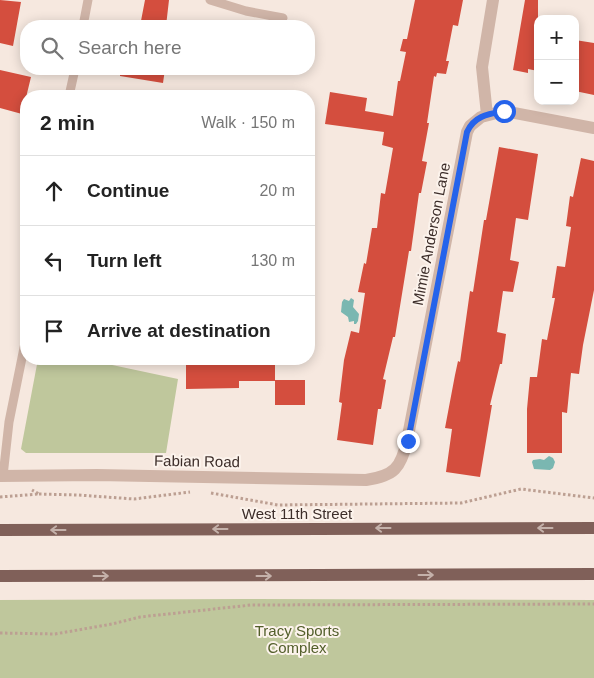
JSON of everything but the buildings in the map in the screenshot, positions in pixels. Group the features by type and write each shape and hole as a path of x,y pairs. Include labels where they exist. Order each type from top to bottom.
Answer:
{"main road":[{"name":"West 11th Street","path":"0,530 594,528"},
{"path":"0,576 594,574"}],"street":[{"path":"493,0 482,67 487,115 504,111 594,128"},
{"name":"Mimie Anderson Lane","path":"392,473 403,458 408,441 467,132 475,121 481,116 487,115"},
{"name":"Fabian Road","path":"1,476 97,475 366,480 381,478 392,473"}],"lane":[{"path":"84,20 88,0"},
{"path":"210,0 246,11 284,18"},
{"path":"70,90 74,75"},
{"path":"1,476 21,365"}],"path":[{"path":"210,492 278,505 462,503 521,489 594,498"},
{"path":"39,494 78,494 134,499 191,492"},
{"path":"0,633 55,634 140,617 251,605 594,604"}],"green space":[{"path":"37,365 112,365 178,379 166,453 26,453 21,449"},
{"name":"Tracy Sports Complex","path":"0,600 594,600 594,678 0,678"}],"water":[{"path":"351,298 354,300 353,307 359,314 356,324 354,324 354,321 349,322 348,317 341,312 344,299 349,301"},
{"path":"549,456 555,462 553,468 550,470 534,469 533,460 544,460"}],"route":[{"path":"408,441 467,132 470,126 481,116 504,111"}]}
